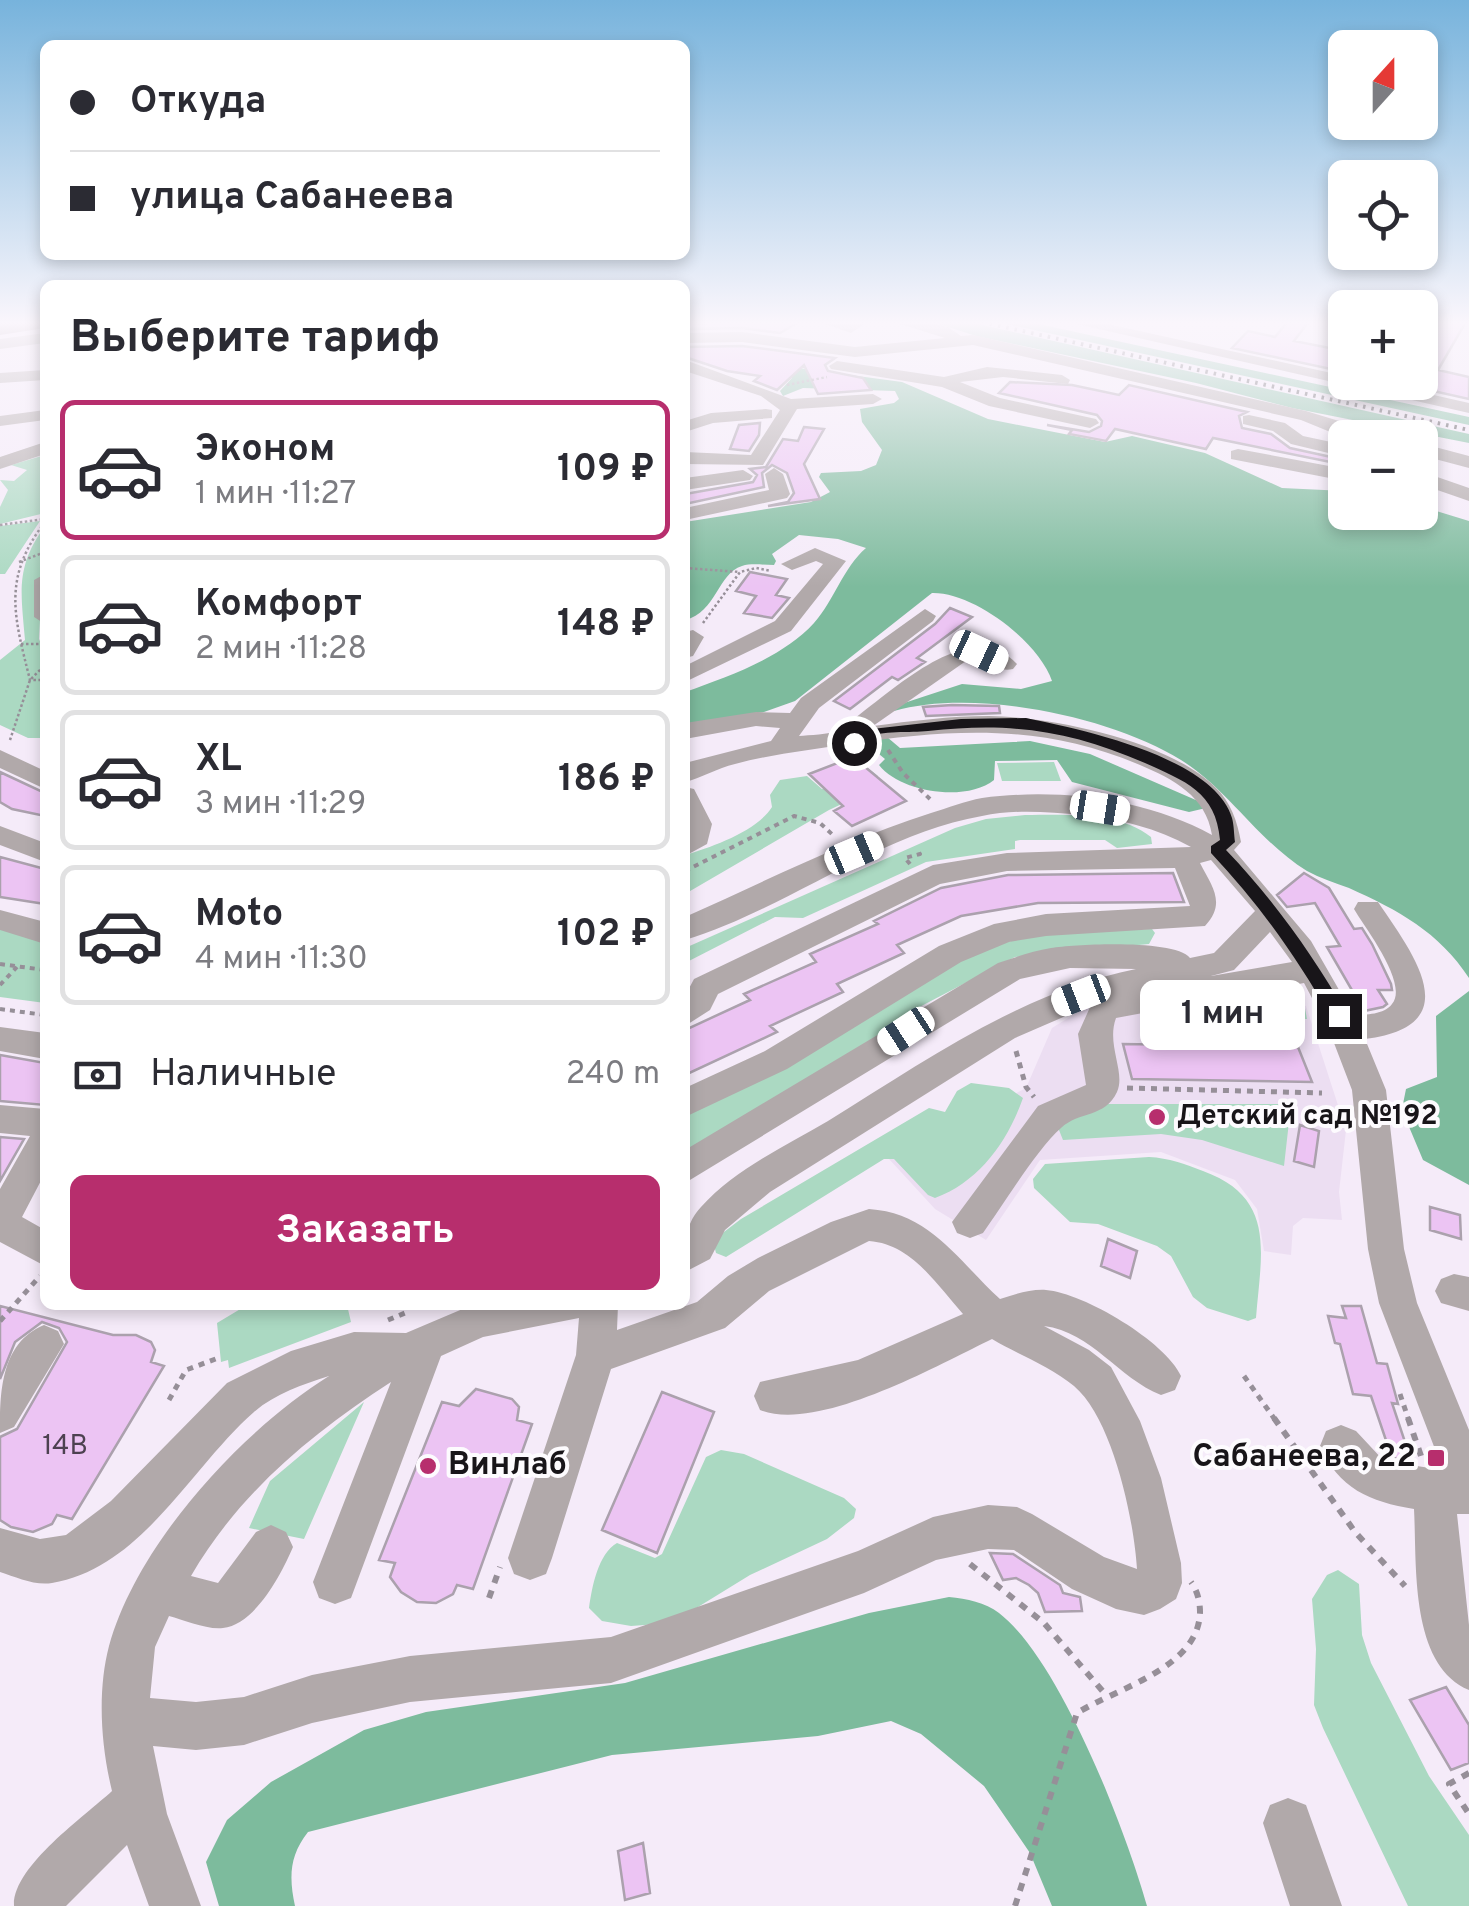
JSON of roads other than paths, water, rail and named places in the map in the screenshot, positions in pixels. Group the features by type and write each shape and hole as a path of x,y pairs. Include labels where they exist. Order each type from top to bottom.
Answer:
{"street":[{"path":"690,483 748,469 788,417 788,409"},
{"path":"1026,409 1090,423"},
{"path":"1197,409 1279,427 1296,440 1328,447"},
{"path":"1259,409 1328,427"},
{"path":"0,412 40,411"},
{"path":"0,421 40,412"},
{"path":"690,425 711,418 766,414"},
{"path":"0,463 40,450"},
{"path":"1438,453 1469,462"},
{"path":"1238,455 1328,472"},
{"path":"690,459 781,474 780,494 690,513"},
{"path":"748,469 760,499"},
{"path":"1438,484 1469,496"},
{"path":"1438,500 1469,512"},
{"path":"690,673 783,626 835,563 834,558 806,555 792,564"},
{"path":"779,747 810,703 925,616"},
{"path":"695,641 718,661"},
{"path":"864,734 850,730 959,656 979,652 1005,664"},
{"path":"690,773 779,747 958,714 1054,726 1129,748 1188,777 1210,795 1225,817 1227,842 1200,854 1007,862 934,874 705,987 690,1009"},
{"path":"690,730 766,718 795,721"},
{"path":"802,766 854,743 864,734"},
{"path":"0,758 40,778"},
{"path":"690,927 901,832 980,807 1043,804 1122,811 1180,829 1200,854 1272,912 1313,970 1345,1030 1369,1090 1386,1249 1398,1302 1458,1482 1444,1627 1469,1668"},
{"path":"690,809 698,831 690,843"},
{"path":"0,835 40,851"},
{"path":"690,1101 776,1060 950,954 1004,932 1046,925 1195,919 1204,909 1200,854"},
{"path":"1345,1030 1386,1026 1400,1018 1413,996 1410,976 1368,909"},
{"path":"690,1252 697,1247 712,1218 758,1181 1004,1029 1102,987 1224,962 1272,912"},
{"path":"0,920 40,932"},
{"path":"690,1165 927,1018 1026,964 1083,955 1224,962"},
{"path":"970,1222 1050,1116 1095,1099 1102,1087 1094,1034 1104,1010 1123,1002 1313,970"},
{"path":"0,1039 40,1045"},
{"path":"0,1119 40,1123"},
{"path":"40,1149 0,1223 40,1259"},
{"path":"125,1719 196,1726 244,1721 312,1700 410,1679 610,1660 864,1571 934,1539 988,1526 1017,1530 1045,1542 1102,1580 1144,1593 1160,1583 1156,1538 1129,1452 1114,1412 1096,1380 994,1318 910,1235 889,1225 865,1225 743,1286 714,1314 596,1354"},
{"path":"774,1396 808,1395 856,1380 909,1360 994,1318 1035,1309 1062,1311 1096,1328 1161,1376"},
{"path":"175,1906 136,1804 125,1719 134,1638 202,1518 239,1472 302,1419 416,1347 476,1321 539,1310"},
{"path":"516,1560 596,1354 599,1310"},
{"path":"0,1413 44,1344"},
{"path":"0,1550 49,1562 67,1557 118,1525 221,1415 263,1383 286,1371 357,1350 416,1347"},
{"path":"335,1582 416,1347"},
{"path":"1341,1446 1358,1472 1373,1480 1458,1482"},
{"path":"158,1591 222,1606 234,1599 271,1548"},
{"path":"40,1906 39,1899 48,1884 136,1804"},
{"path":"1288,1822 1316,1906"}],"railway":[{"path":"1374,409 1469,430"}],"place":[{"name":"Детский сад №192","path":"1157,1117"},
{"name":"Сабанеева, 22","path":"1436,1458"},
{"name":"Винлаб","path":"428,1466"}]}
